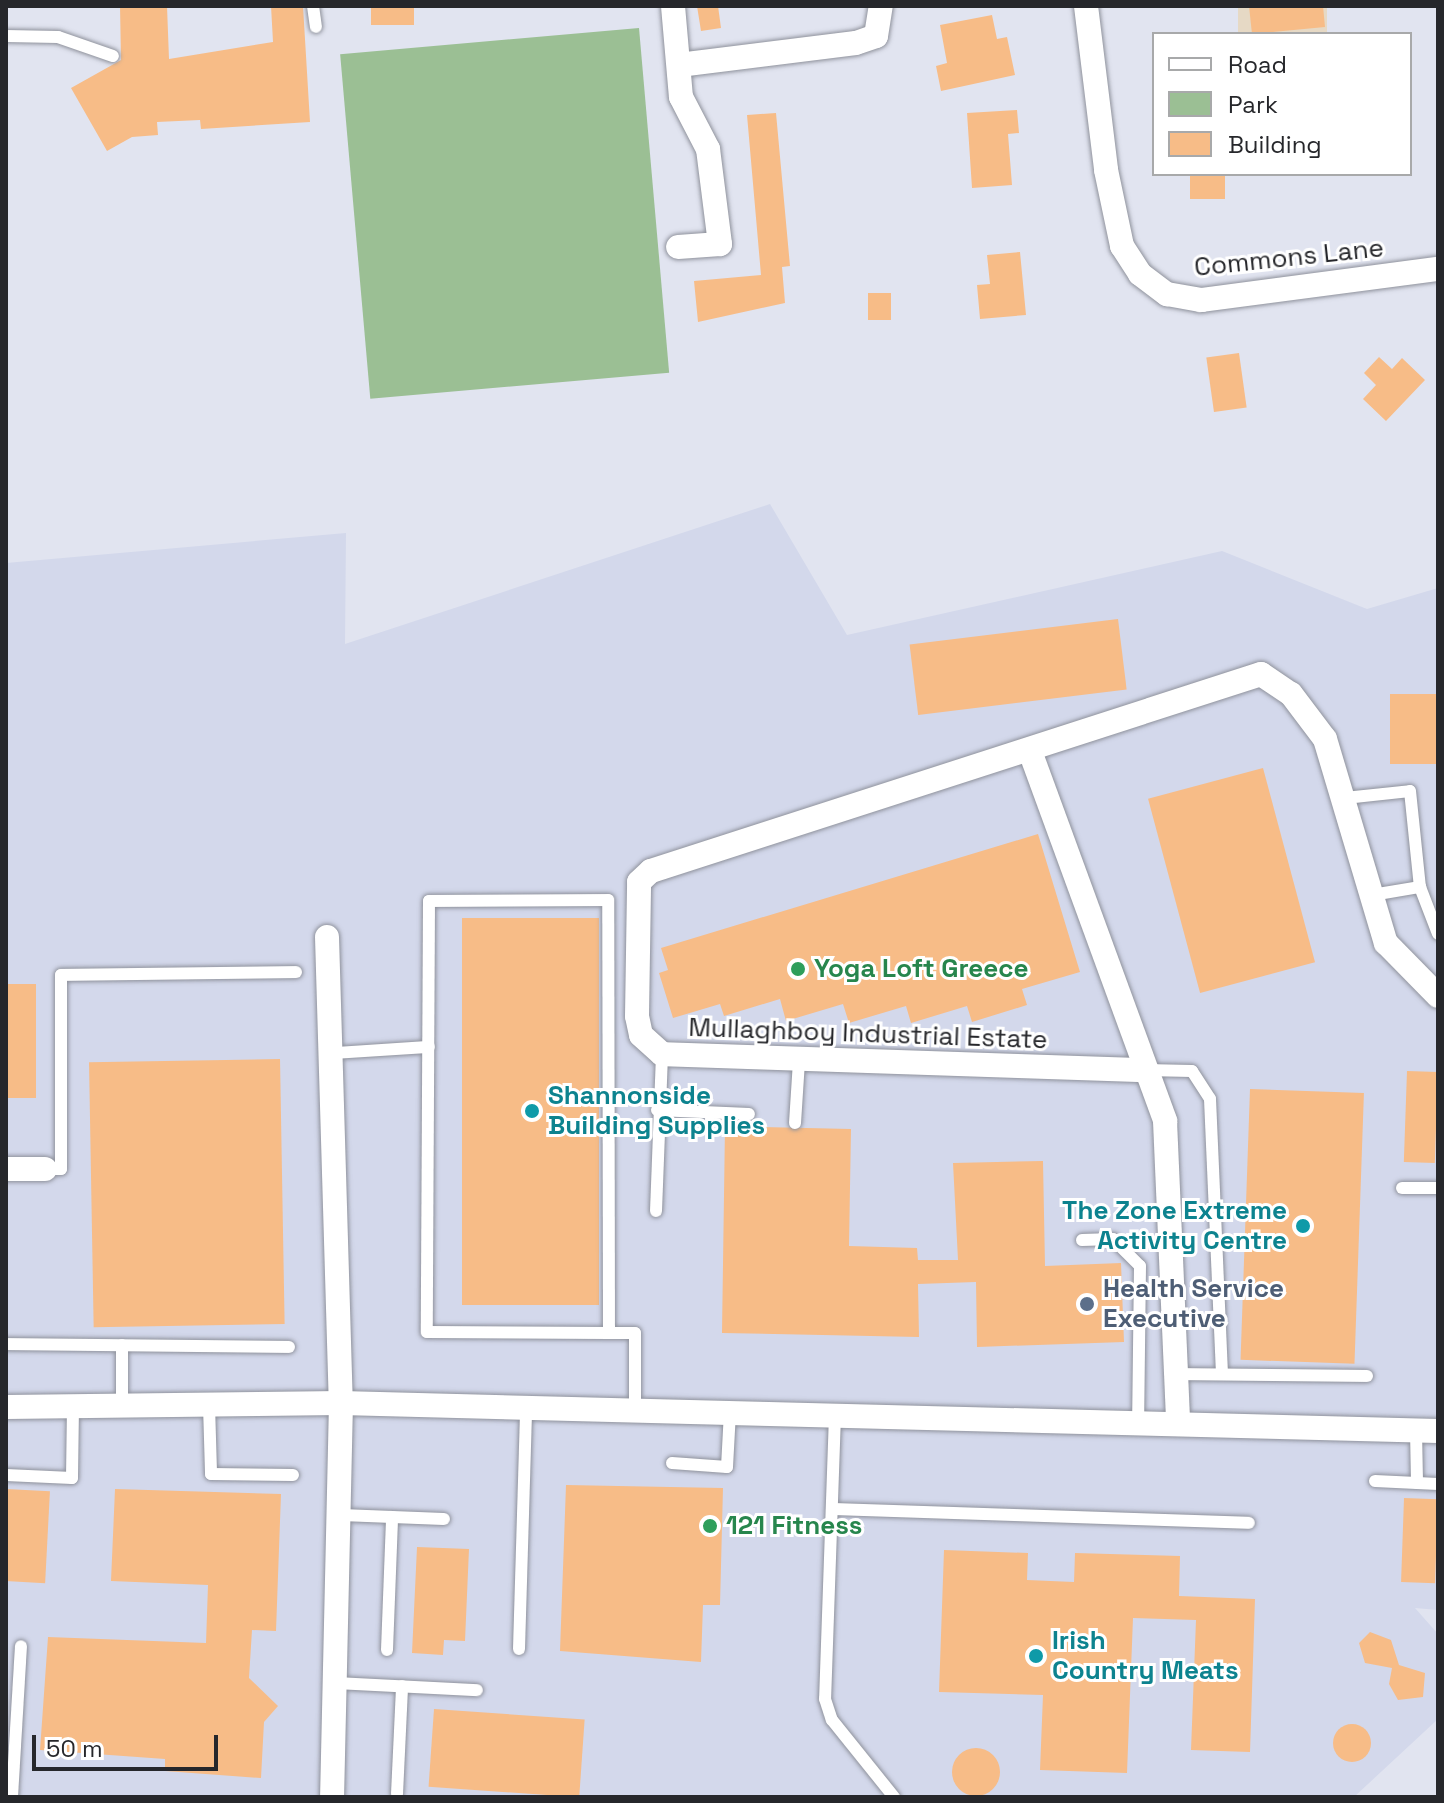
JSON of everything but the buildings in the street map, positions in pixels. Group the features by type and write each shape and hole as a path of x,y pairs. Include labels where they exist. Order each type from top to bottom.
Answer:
{"street":[{"path":"673,6 687,117 708,149 720,244 678,247"},
{"path":"679,65 856,43 876,36 881,6"},
{"name":"Commons Lane","path":"1086,6 1106,170 1122,246 1140,274 1167,294 1201,300 1438,269"},
{"name":"Mullaghboy Industrial Estate","path":"1141,1070 799,1061 662,1054 641,1035 637,1016 636,907 639,882 651,871 1031,754 1261,674 1291,694 1325,739 1386,943 1438,996"},
{"path":"1031,754 1141,1070 1165,1121 1178,1423"},
{"path":"327,937 335,1053 341,1403 341,1515 332,1797"},
{"path":"6,1169 45,1169"},
{"path":"6,1407 341,1403 1427,1431"}],"lane":[{"path":"313,6 316,27"},
{"path":"6,36 58,37 113,56"},
{"path":"1345,798 1410,791 1420,887 1438,934"},
{"path":"1372,895 1420,887"},
{"path":"609,1333 608,900 429,901 427,1332 609,1333 635,1333 635,1410"},
{"path":"45,1169 61,1169 61,975 296,972"},
{"path":"335,1053 429,1047"},
{"path":"656,1211 657,1110 662,1054"},
{"path":"795,1123 799,1061"},
{"path":"1141,1070 1192,1071 1210,1099 1222,1371"},
{"path":"657,1110 749,1114"},
{"path":"1402,1188 1438,1188"},
{"path":"1082,1240 1113,1239 1140,1266 1138,1422"},
{"path":"6,1344 289,1347"},
{"path":"122,1345 122,1406"},
{"path":"1177,1374 1222,1371 1367,1376"},
{"path":"209,1405 211,1474 293,1475"},
{"path":"6,1475 72,1478 73,1406"},
{"path":"519,1649 526,1407"},
{"path":"672,1463 727,1467 730,1412"},
{"path":"835,1415 825,1699 832,1720 894,1797"},
{"path":"1417,1483 1427,1431"},
{"path":"1375,1481 1438,1484"},
{"path":"832,1509 1249,1523"},
{"path":"341,1515 444,1519"},
{"path":"387,1650 392,1517"},
{"path":"12,1797 21,1646"},
{"path":"337,1683 477,1690"},
{"path":"397,1794 402,1686"}],"shaded area":[{"path":"1238,6 1327,6 1327,32 1238,32"},
{"path":"770,504 847,635 1222,551 1367,609 1438,588 1438,1610 1415,1608 1438,1634 1438,1719 1354,1797 6,1797 6,563 346,533 345,644"}],"green space":[{"path":"639,28 669,373 370,399 340,54"}],"place":[{"name":"Yoga Loft Greece","path":"798,969"},
{"name":"Shannonside Building Supplies","path":"532,1111"},
{"name":"The Zone Extreme Activity Centre","path":"1303,1226"},
{"name":"Health Service Executive","path":"1087,1304"},
{"name":"121 Fitness","path":"710,1526"},
{"name":"Irish Country Meats","path":"1036,1656"}]}
